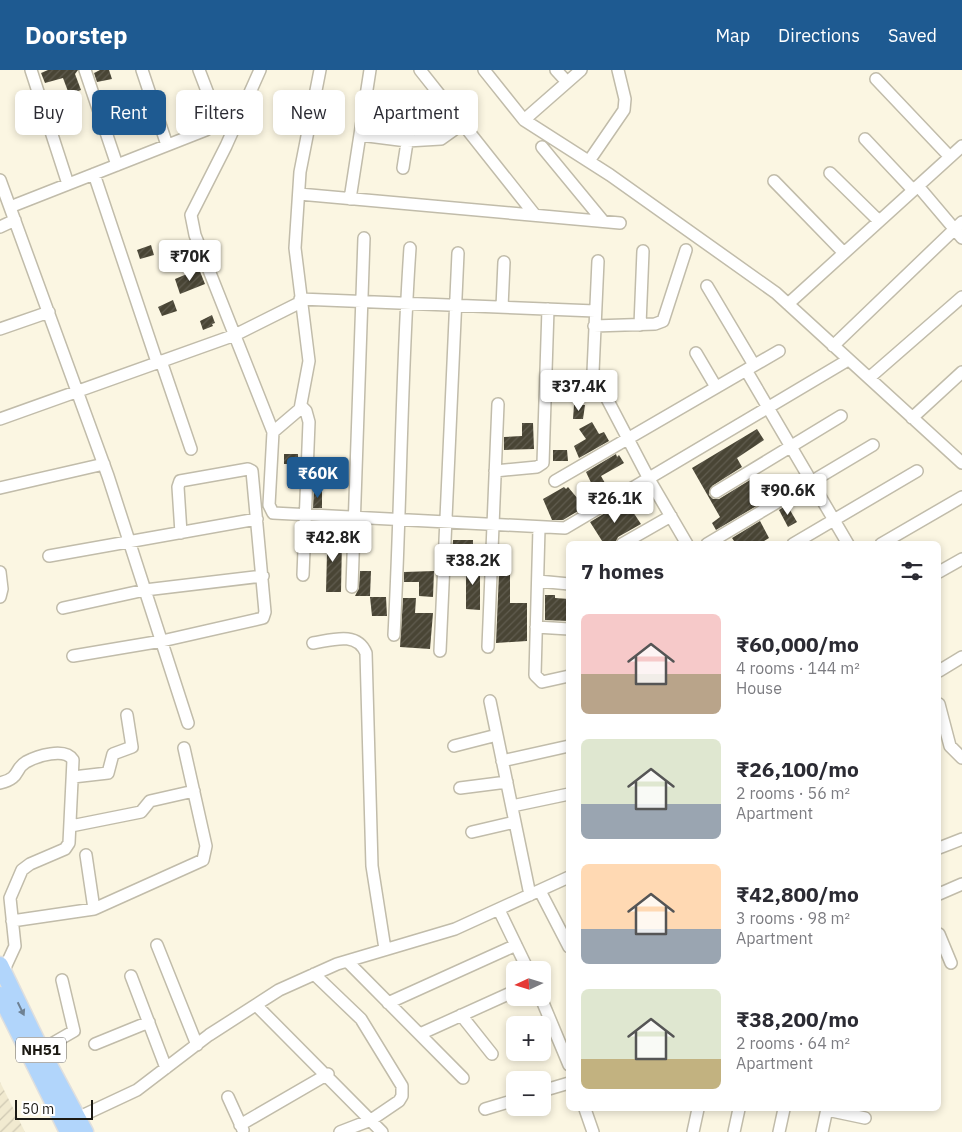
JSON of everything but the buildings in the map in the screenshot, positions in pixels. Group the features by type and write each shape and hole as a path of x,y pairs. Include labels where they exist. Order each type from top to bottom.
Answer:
{"highway":[{"name":"NH51","path":"2,969 41,1050 74,1126"},
{"name":"NH51","path":"0,994 6,1021 74,1126"}],"street":[{"path":"31,70 68,184"},
{"path":"85,70 117,165"},
{"path":"142,70 167,145"},
{"path":"10,207 206,130 213,119 212,104 199,70"},
{"path":"260,70 226,146 191,215 195,235 273,432 269,508 273,513 557,529 571,525 848,360"},
{"path":"273,432 301,406 309,361 295,248 300,172 320,70"},
{"path":"367,90 370,70"},
{"path":"420,70 436,90"},
{"path":"484,70 524,120 589,161 776,293 912,418 960,456"},
{"path":"556,70 567,82"},
{"path":"524,120 581,70"},
{"path":"589,161 624,110 624,99 618,70"},
{"path":"876,79 950,157"},
{"path":"350,199 360,135 408,141 441,138 446,135"},
{"path":"403,168 409,135"},
{"path":"471,135 536,215"},
{"path":"833,346 959,230 866,138"},
{"path":"788,304 962,146"},
{"path":"542,147 603,221"},
{"path":"830,173 880,221"},
{"path":"94,174 191,450"},
{"path":"0,180 104,464 188,723"},
{"path":"774,181 844,254"},
{"path":"299,194 620,223"},
{"path":"0,227 15,220"},
{"path":"352,587 364,238"},
{"path":"394,635 400,520 406,303 410,248"},
{"path":"594,326 659,323 665,318 686,250"},
{"path":"640,325 643,251"},
{"path":"440,650 447,523 454,305 458,253"},
{"path":"598,261 592,364 595,378 649,479 685,541"},
{"path":"502,307 504,262"},
{"path":"707,286 750,368 768,408 846,541"},
{"path":"869,378 962,297"},
{"path":"0,419 235,335 300,300 595,311"},
{"path":"495,471 537,467 543,463 548,309"},
{"path":"0,329 49,312"},
{"path":"555,482 778,351"},
{"path":"696,353 716,387"},
{"path":"912,418 962,372"},
{"path":"546,392 580,389 595,378"},
{"path":"488,647 498,404"},
{"path":"301,406 306,411 310,422 303,575"},
{"path":"716,492 842,416"},
{"path":"712,541 873,445"},
{"path":"0,488 104,464"},
{"path":"74,656 162,641 264,618 266,612 253,473 250,470 182,480 178,487 180,533"},
{"path":"798,541 917,471"},
{"path":"885,541 962,497"},
{"path":"627,541 671,516"},
{"path":"49,556 257,519"},
{"path":"539,528 536,679 542,682 566,677"},
{"path":"941,571 962,559"},
{"path":"0,572 2,589 0,598"},
{"path":"62,608 145,590 263,576"},
{"path":"538,582 566,584"},
{"path":"536,627 566,629"},
{"path":"313,643 356,640 363,645 366,653 372,866 385,950"},
{"path":"941,670 962,657"},
{"path":"490,701 515,822 535,893 566,942"},
{"path":"941,712 950,746 962,758"},
{"path":"72,777 108,773 113,754 132,747 128,715"},
{"path":"454,746 497,735"},
{"path":"502,761 566,747"},
{"path":"12,921 94,910 203,860 206,846 184,748"},
{"path":"0,784 13,780 25,762 51,754 66,754 72,757 71,826 68,847 30,864 22,870 10,898 16,946 2,969"},
{"path":"460,788 507,782"},
{"path":"71,826 141,812 150,801 194,791"},
{"path":"512,806 566,795"},
{"path":"472,832 515,822"},
{"path":"941,847 962,839"},
{"path":"86,855 94,910"},
{"path":"74,1126 137,1090 197,1045 279,990 347,961 455,929 566,878"},
{"path":"941,893 962,884"},
{"path":"499,910 524,961"},
{"path":"941,939 951,963"},
{"path":"156,945 197,1045"},
{"path":"388,1003 516,945"},
{"path":"347,961 462,1078"},
{"path":"314,974 361,1019 402,1086 402,1096 399,1101 371,1120 340,1132"},
{"path":"131,976 166,1068"},
{"path":"41,1050 74,1031 62,980"},
{"path":"420,1034 506,995"},
{"path":"256,1005 328,1074 382,1132"},
{"path":"544,1006 566,1058"},
{"path":"462,1016 492,1054"},
{"path":"95,1044 149,1022"},
{"path":"228,1097 242,1129 328,1074"},
{"path":"551,1089 566,1084"},
{"path":"485,1109 506,1103"},
{"path":"586,1111 593,1132"},
{"path":"693,1132 698,1111"},
{"path":"734,1132 739,1111"},
{"path":"779,1132 784,1111"},
{"path":"822,1132 827,1111"},
{"path":"832,1111 865,1118"}],"shaded area":[{"path":"0,1082 25,1132 0,1132"}]}
